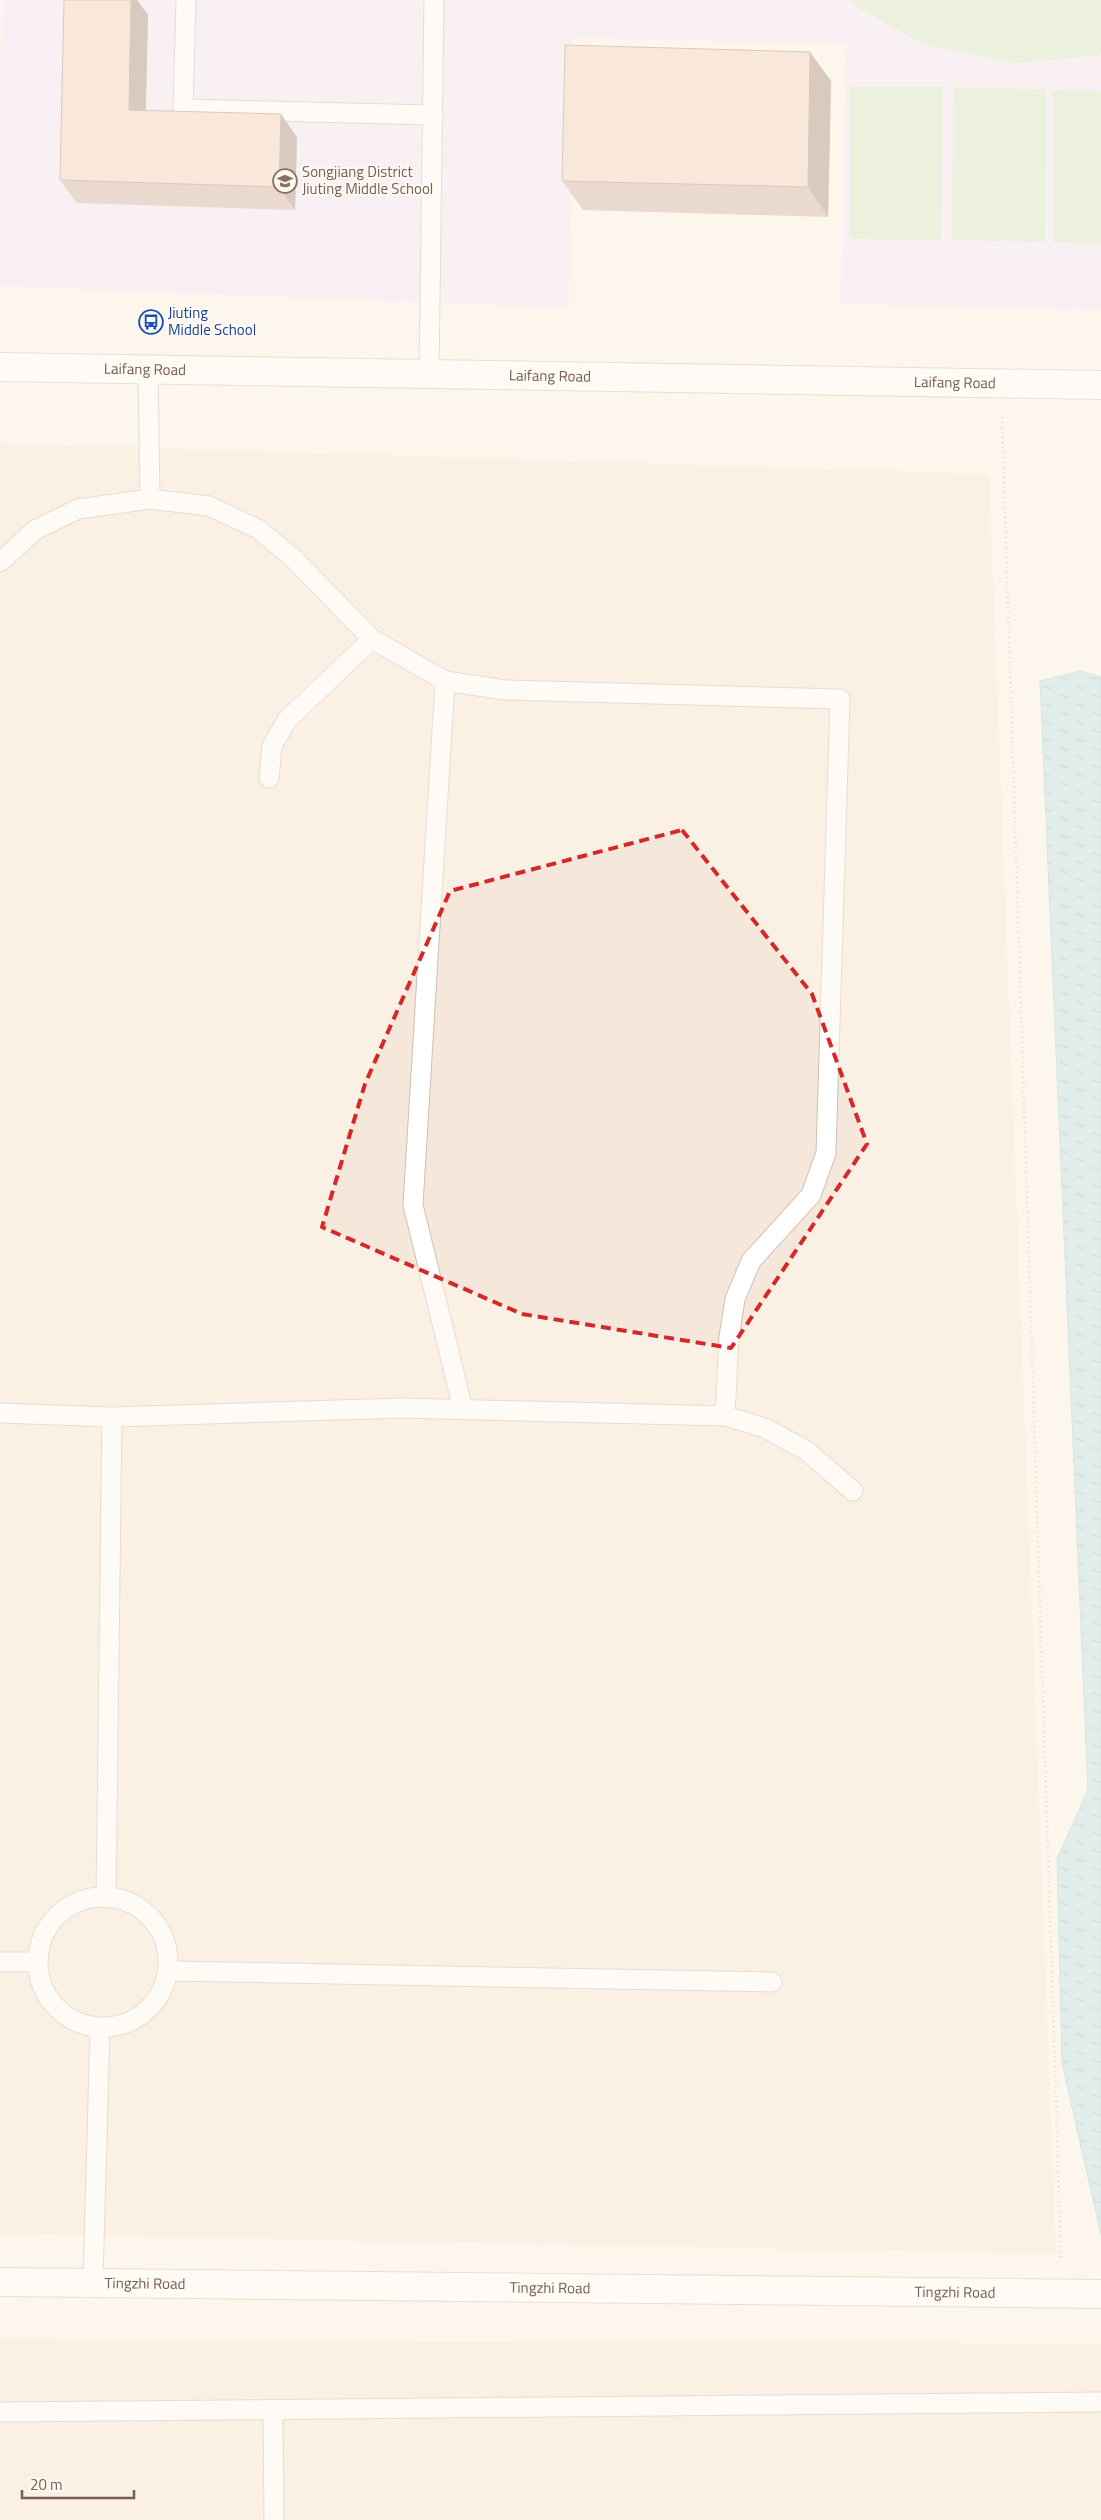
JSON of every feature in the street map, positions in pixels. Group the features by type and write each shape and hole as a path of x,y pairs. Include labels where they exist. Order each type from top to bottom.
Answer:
{"street":[{"name":"Laifang Road","path":"0,367 1101,386"},
{"name":"Tingzhi Road","path":"0,2282 1101,2294"}],"lane":[{"path":"186,0 183,110 433,115"},
{"path":"429,374 434,0"},
{"path":"148,370 150,499"},
{"path":"0,562 35,530 78,509 150,499 209,506 258,529 293,558 372,639 445,681 505,690 840,700 826,1153 811,1195 751,1262 735,1299 728,1337 725,1416"},
{"path":"269,778 272,746 287,720 372,639"},
{"path":"445,681 413,1205 464,1409"},
{"path":"0,1413 112,1416 402,1408 725,1416 765,1428 808,1451 853,1491"},
{"path":"106,1898 112,1416"},
{"path":"106,1898 127,1902 145,1913 159,1929 167,1949 168,1970 163,1989 152,2006 137,2018 119,2025 100,2027 80,2024 63,2014 49,2000 40,1982 38,1962 41,1942 51,1923 72,1906 85,1900 106,1898"},
{"path":"0,1962 38,1962"},
{"path":"168,1970 772,1982"},
{"path":"94,2283 100,2027"},
{"path":"0,2412 1101,2402"},
{"path":"273,2409 274,2520"}],"path":[{"path":"1001,384 1062,2293"}],"highlighted area":[{"path":"682,830 812,994 867,1144 731,1348 522,1314 322,1227 365,1084 450,891"}],"shaded area":[{"name":"Songjiang District Jiuting Middle School","path":"3,0 1101,0 1101,310 841,304 846,44 573,38 569,308 0,286 0,76"},
{"path":"0,443 989,474 1056,2254 0,2234"},
{"path":"0,2339 1101,2344 1101,2520 0,2520"}],"green space":[{"path":"851,0 1101,0 1101,53 1097,56 1012,63 923,44 860,9"},
{"path":"850,87 943,87 941,240 849,239"},
{"path":"953,88 1046,89 1045,242 952,240"},
{"path":"1053,90 1101,91 1101,243 1053,242"}],"water":[{"path":"1080,671 1101,677 1101,2235 1062,2063 1057,1859 1088,1790 1040,681"}],"building":[{"path":"64,0 131,0 129,110 281,114 279,187 60,180"},
{"path":"565,45 810,52 808,187 562,181"}],"place":[{"name":"Songjiang District Jiuting Middle School","path":"285,181"},
{"name":"Jiuting Middle School","path":"151,322"}]}
